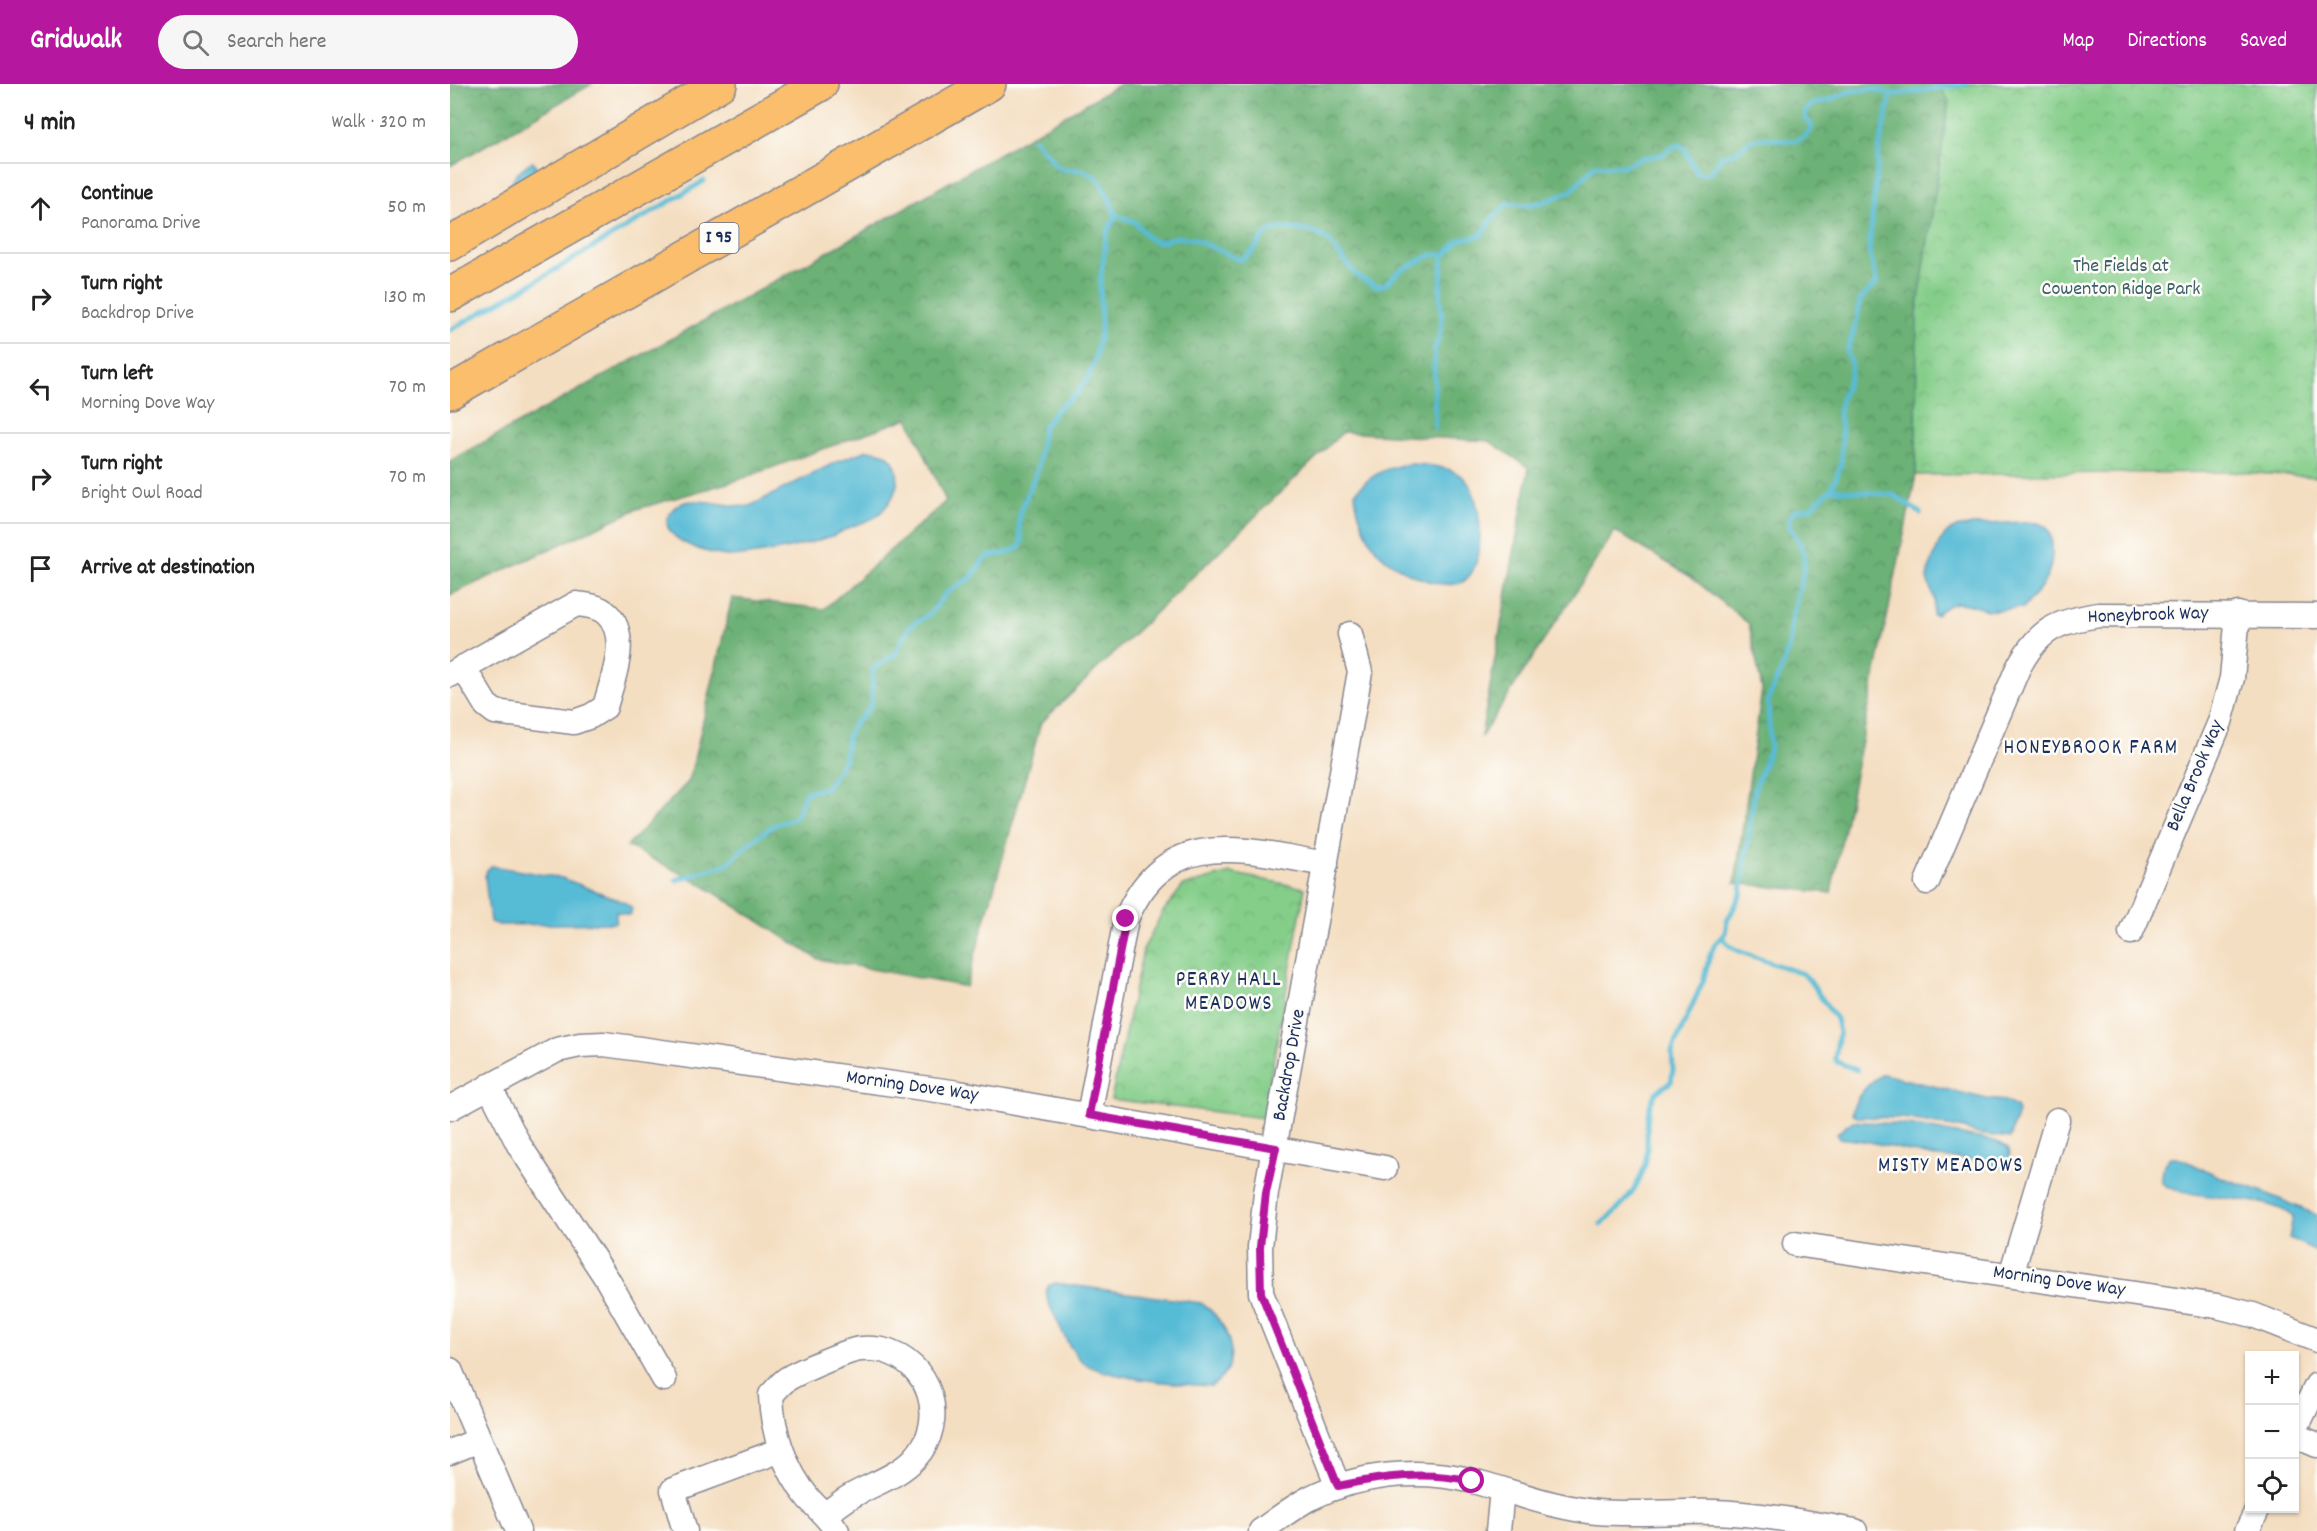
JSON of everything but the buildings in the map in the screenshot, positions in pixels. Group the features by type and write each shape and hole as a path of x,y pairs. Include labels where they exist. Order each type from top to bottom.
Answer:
{"highway":[{"path":"450,244 720,84"},
{"path":"450,295 821,84"},
{"name":"I 95","path":"450,392 989,84"}],"street":[{"path":"576,604 593,606 606,613 617,629 619,647 605,707 574,722 495,712 456,671 576,604"},
{"name":"Bella Brook Way","path":"2131,932 2220,722 2232,678 2238,614"},
{"name":"Honeybrook Way","path":"1927,882 2018,668 2027,651 2043,634 2064,621 2099,615 2317,616"},
{"name":"Backdrop Drive","path":"1338,1486 1261,1293 1260,1247 1266,1193 1276,1148 1360,672 1350,634"},
{"path":"1089,1115 1126,919 1143,887 1162,869 1182,857 1209,850 1236,849 1326,864"},
{"name":"Morning Dove Way","path":"450,1108 557,1050 579,1045 604,1044 960,1093 1385,1168"},
{"path":"489,1086 519,1144 607,1279 664,1379"},
{"path":"2011,1275 2057,1120"},
{"name":"Morning Dove Way","path":"1795,1244 2237,1310 2317,1340"},
{"path":"856,1350 881,1350 912,1364 927,1387 932,1406 932,1425 928,1439 914,1459 896,1472 848,1498 831,1523 795,1480 781,1450 771,1418 771,1395 786,1380 856,1350"},
{"path":"450,1370 518,1531"},
{"path":"2299,1424 2317,1385"},
{"path":"2299,1435 2317,1445"},
{"path":"450,1452 479,1440"},
{"path":"685,1531 673,1490 781,1450"},
{"path":"1261,1531 1308,1499 1338,1486 1376,1477 1426,1474 1450,1476 1549,1503 1598,1512 1746,1514 1855,1531"},
{"path":"1498,1531 1502,1490"},
{"path":"2247,1531 2256,1513"}],"green space":[{"path":"450,84 592,84 450,166"},
{"path":"1120,84 2017,84 1949,101 1917,314 1916,475 1831,893 1735,883 1762,689 1749,624 1691,577 1615,531 1481,737 1529,468 1489,441 1343,432 1041,723 966,987 818,959 698,882 627,846 689,781 732,598 824,609 946,501 908,418 738,480 637,509 450,595 450,461 842,244"},
{"name":"The Fields at Cowenton Ridge Park","path":"1938,84 2317,84 2317,477 2238,472 1916,475 1917,314 1949,101"},
{"path":"1230,873 1305,888 1263,1118 1111,1099 1143,950 1162,913 1183,886"}],"water":[{"path":"532,162 535,163 538,175 508,193 506,191 514,178"},
{"path":"867,450 887,455 896,466 898,478 894,495 887,506 875,517 832,536 781,550 729,556 710,553 688,545 671,532 667,524 669,515 675,507 684,502 750,506 836,462"},
{"path":"1409,464 1453,471 1465,479 1471,488 1479,515 1479,547 1471,573 1464,581 1443,584 1416,576 1391,563 1371,542 1359,515 1355,493 1379,473"},
{"path":"2038,523 2047,527 2052,542 2052,557 2046,579 2023,608 1989,610 1955,603 1933,615 1934,598 1927,579 1928,572 1940,541 1949,531 1973,525"},
{"path":"492,866 562,878 624,902 632,908 631,913 629,915 616,912 616,923 499,925 490,922 485,877 487,870"},
{"path":"1883,1074 1987,1099 2005,1101 2016,1107 2018,1112 2010,1138 1978,1134 1964,1129 1904,1118 1857,1117 1852,1113 1859,1096"},
{"path":"1853,1121 1909,1125 1994,1141 2009,1149 2010,1156 2006,1165 1999,1167 1967,1159 1935,1157 1870,1142 1839,1138 1836,1134"},
{"path":"2170,1157 2177,1157 2317,1215 2317,1251 2289,1238 2293,1216 2279,1208 2262,1203 2185,1192 2161,1182 2164,1164"},
{"path":"1055,1283 1201,1303 1211,1311 1226,1332 1231,1356 1228,1367 1222,1377 1211,1386 1126,1377 1084,1363 1065,1338 1047,1299 1048,1286"}],"waterway":[{"path":"1034,139 1058,167 1082,170 1095,177 1104,188 1116,215 1135,222 1149,239 1158,242 1178,237 1194,239 1240,260 1253,251 1264,236 1272,230 1284,228 1311,231 1328,240 1357,276 1376,286 1384,285 1400,271 1431,255 1446,254 1459,240 1480,236 1494,217 1509,203 1528,205 1544,202 1571,191 1595,165 1624,166 1641,158 1662,155 1676,144 1684,148 1697,173 1711,173 1721,156 1733,153 1755,139 1787,141 1801,139 1812,126 1805,118 1805,112 1811,105 1851,91 1874,89 1891,94 1967,84"},
{"path":"1601,1224 1628,1198 1642,1174 1647,1156 1651,1101 1658,1091 1671,1082 1672,1051 1703,981 1710,955 1715,944 1725,933 1727,921 1741,894 1755,788 1770,748 1768,700 1784,663 1803,574 1804,557 1800,543 1789,526 1789,518 1796,510 1810,508 1831,489 1841,464 1842,436 1839,413 1841,399 1851,374 1851,363 1847,351 1857,321 1860,300 1877,283 1869,250 1879,149 1891,94"},
{"path":"450,330 704,181"},
{"path":"676,880 728,864 748,844 774,825 795,818 806,792 826,788 845,759 848,735 853,725 867,711 872,702 873,669 895,654 910,626 930,614 946,593 972,577 984,559 1008,553 1019,547 1022,542 1019,526 1020,513 1038,468 1043,428 1057,409 1076,394 1088,379 1095,360 1101,327 1100,284 1107,233 1116,215"},
{"path":"1435,427 1434,363 1435,347 1442,319 1440,297 1443,255"},
{"path":"1831,489 1894,495 1920,513"},
{"path":"1722,937 1738,951 1803,974 1836,1019 1839,1032 1835,1058 1837,1062 1857,1070"}],"district":[{"name":"HONEYBROOK FARM","path":"2091,749"},
{"name":"PERRY HALL MEADOWS","path":"1229,993"},
{"name":"MISTY MEADOWS","path":"1951,1167"}],"route":[{"path":"1126,919 1089,1115 1276,1148 1266,1193 1260,1247 1261,1293 1338,1486 1376,1477 1426,1474 1472,1481"}]}
